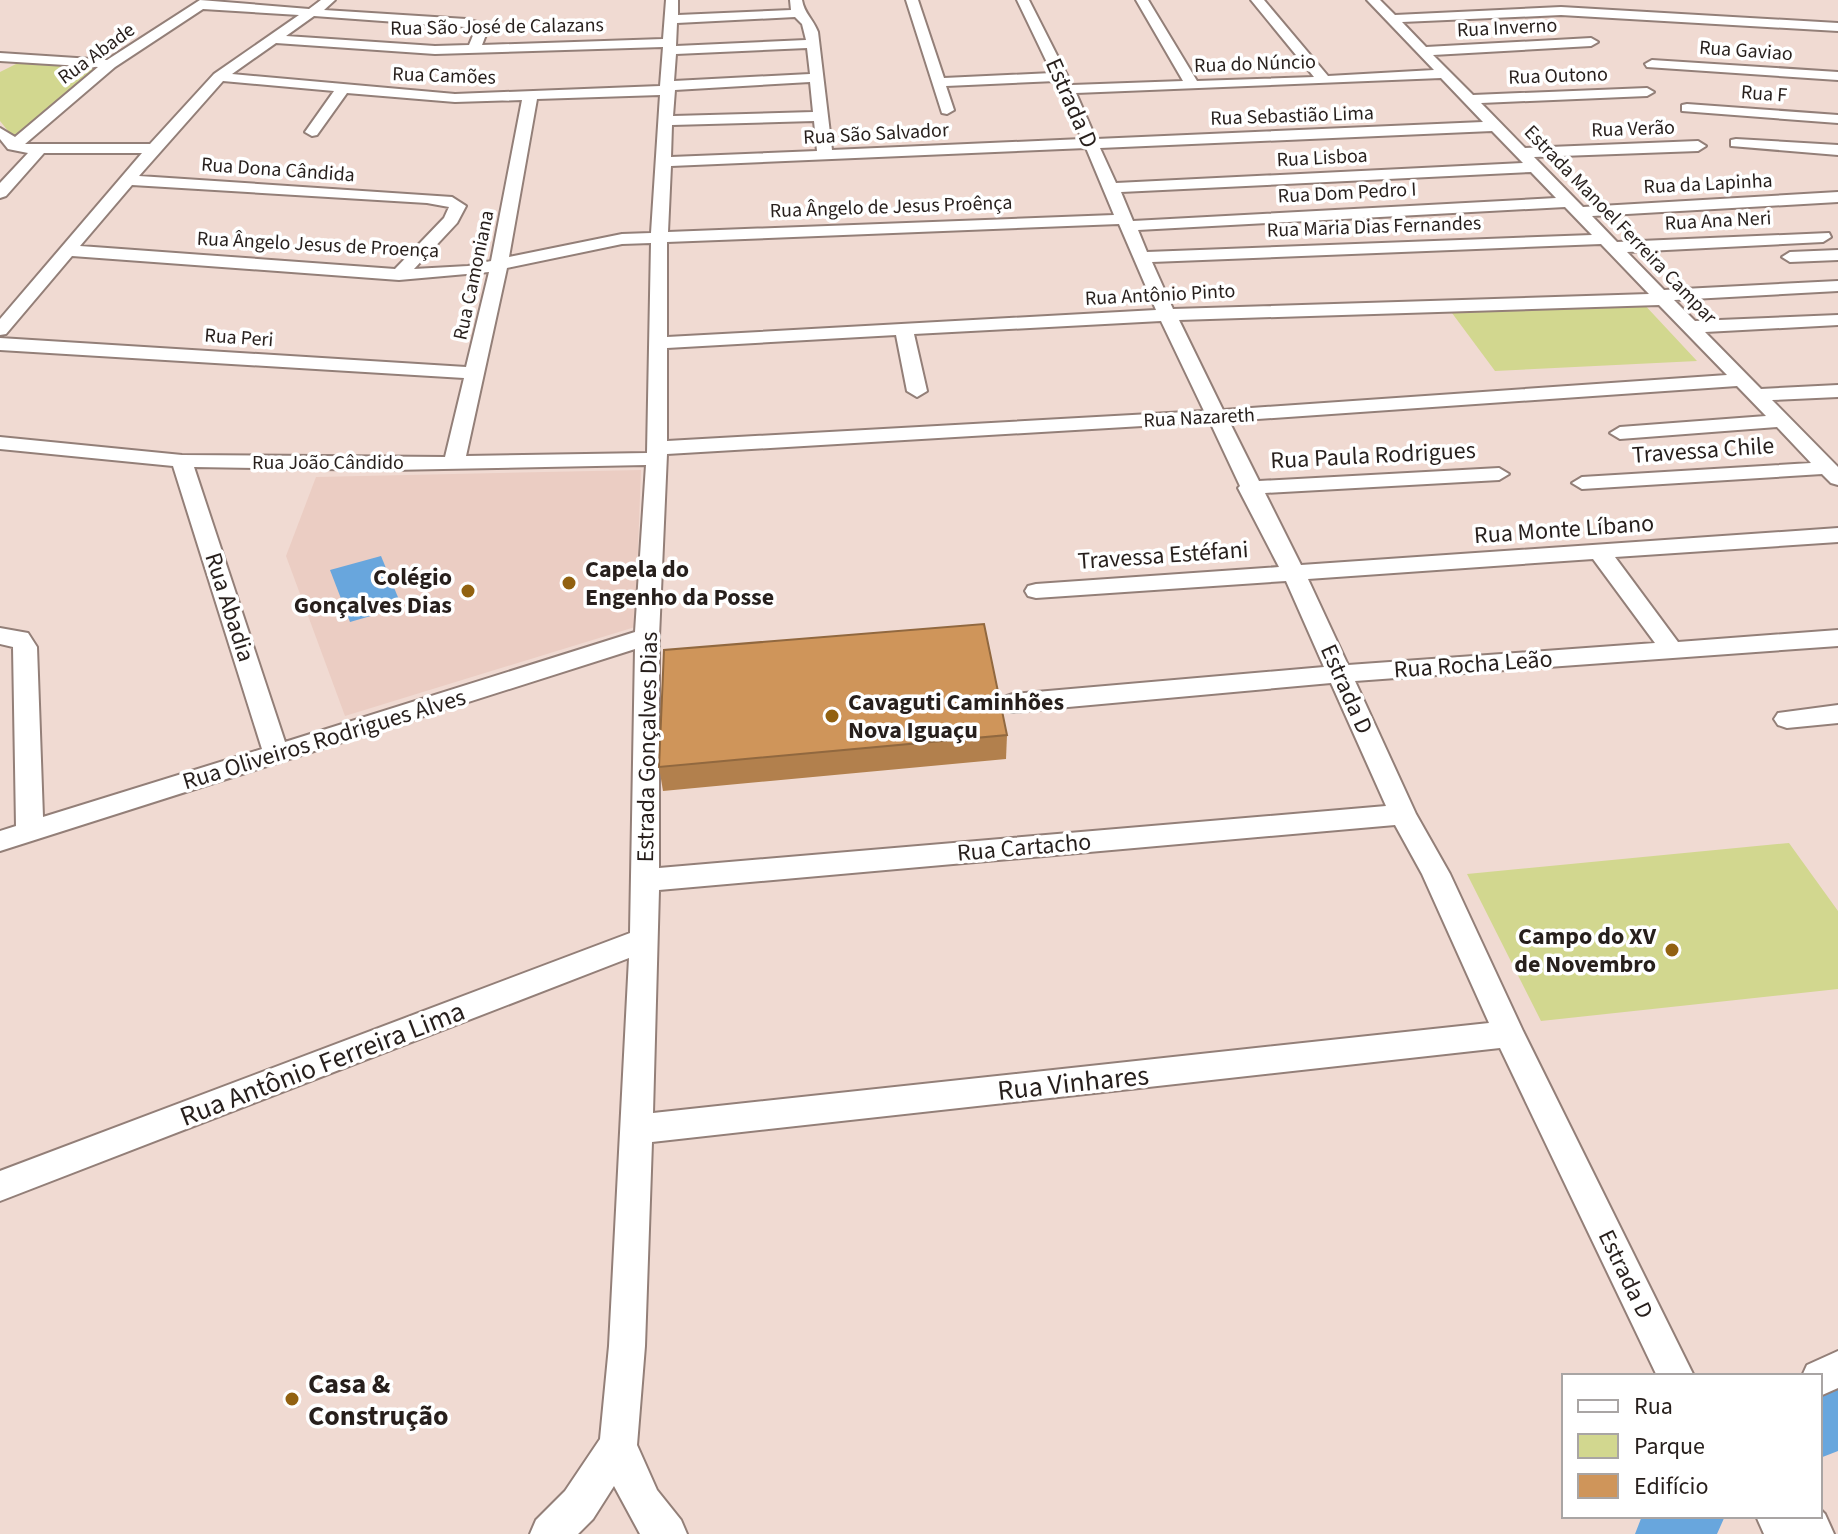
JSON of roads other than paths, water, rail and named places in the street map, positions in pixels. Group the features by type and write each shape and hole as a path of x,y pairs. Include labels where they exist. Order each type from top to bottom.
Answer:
{"highway":[{"path":"1787,1518 1805,1534"}],"street":[{"path":"0,330 66,250 219,77 329,0"},
{"name":"Estrada Gonçalves Dias","path":"667,1534 650,1519 634,1490 618,1445 627,1346 638,1129 644,940 647,637 658,454 659,237 672,0"},
{"path":"912,0 942,65 938,82 947,110"},
{"name":"Estrada D","path":"1023,0 1046,62 1064,83 1167,315 1249,488 1293,572 1403,814 1436,874 1509,1034 1675,1374"},
{"path":"1142,0 1193,86"},
{"path":"1257,0 1324,80"},
{"name":"Estrada Manoel Ferreira Campar","path":"1373,0 1832,473"},
{"path":"1491,0 1505,13"},
{"path":"204,2 428,19 475,26 481,32 474,49"},
{"name":"Rua Abade","path":"13,146 110,64 204,2"},
{"path":"673,19 797,7 808,22 825,155"},
{"path":"428,19 440,10"},
{"path":"1392,19 1595,12 1838,27"},
{"name":"Rua São José de Calazans","path":"276,39 405,49 811,44"},
{"name":"Rua Inverno","path":"1425,51 1591,42"},
{"path":"0,57 110,64"},
{"path":"0,67 18,59"},
{"name":"Rua Gaviao","path":"1652,64 1838,76"},
{"name":"Rua do Núncio","path":"938,82 1193,86 1444,74"},
{"name":"Rua Camões","path":"219,77 427,97 530,96 817,78"},
{"path":"312,132 342,90"},
{"name":"Rua Outono","path":"1470,99 1647,92"},
{"name":"Rua Camoniana","path":"454,462 499,265 530,96"},
{"name":"Rua F","path":"1687,108 1838,119"},
{"path":"666,121 822,116"},
{"name":"Rua Sebastião Lima","path":"1090,143 1496,126"},
{"path":"0,132 13,146 38,150 154,149"},
{"name":"Rua São Salvador","path":"663,162 1090,143"},
{"path":"1736,143 1838,150"},
{"name":"Rua Verão","path":"1523,153 1698,146"},
{"path":"0,193 25,169 38,150"},
{"name":"Rua Lisboa","path":"1111,188 1535,167"},
{"name":"Rua Dona Cândida","path":"127,180 452,202 458,210 399,275"},
{"name":"Rua da Lapinha","path":"1575,207 1838,197"},
{"name":"Rua Dom Pedro I","path":"1126,223 1575,207"},
{"name":"Rua Ângelo de Jesus Proênça","path":"659,237 1126,223"},
{"name":"Rua Ângelo Jesus de Proença","path":"66,250 399,275 444,274 592,244 659,237"},
{"name":"Rua Ana Neri","path":"1612,243 1823,237"},
{"name":"Rua Maria Dias Fernandes","path":"1142,257 1612,243"},
{"path":"1630,263 1838,255"},
{"name":"Rua Antônio Pinto","path":"658,343 1167,315 1663,297 1838,286"},
{"path":"1690,327 1838,320"},
{"path":"904,330 917,391"},
{"name":"Rua Peri","path":"0,344 475,373"},
{"name":"Rua Nazareth","path":"658,454 1739,380"},
{"path":"1757,395 1838,391"},
{"path":"1620,433 1781,421"},
{"name":"Rua João Cândido","path":"0,443 182,461 454,462 658,454"},
{"name":"Rua Abadia","path":"182,461 276,754"},
{"name":"Travessa Chile","path":"1582,483 1832,473"},
{"name":"Rua Paula Rodrigues","path":"1249,488 1499,474"},
{"name":"Rua Monte Líbano","path":"1293,572 1601,554 1838,535"},
{"path":"1601,554 1672,650"},
{"name":"Travessa Estéfani","path":"1036,591 1293,572"},
{"path":"0,636 20,639 25,647 30,831"},
{"name":"Rua Oliveiros Rodrigues Alves","path":"0,841 647,637"},
{"name":"Rua Rocha Leão","path":"1013,703 1341,674 1838,638"},
{"path":"1787,719 1838,714"},
{"name":"Rua Cartacho","path":"645,880 1403,814"},
{"name":"Rua Antônio Ferreira Lima","path":"0,1186 644,940"},
{"name":"Rua Vinhares","path":"638,1129 1509,1034"},
{"name":"Estrada Gonçalves Dias","path":"550,1534 579,1505 618,1445"}],"water":[{"path":"381,556 402,607 350,622 330,570"}],"waterway":[{"path":"1822,1427 1838,1416"},
{"path":"1667,1534 1690,1518"}],"place":[{"name":"Capela do Engenho da Posse","path":"569,583"},
{"name":"Colégio Gonçalves Dias","path":"468,591"},
{"name":"Cavaguti Caminhões Nova Iguaçu","path":"832,716"},
{"name":"Campo do XV de Novembro","path":"1672,950"},
{"name":"Casa & Construção","path":"292,1399"}]}
